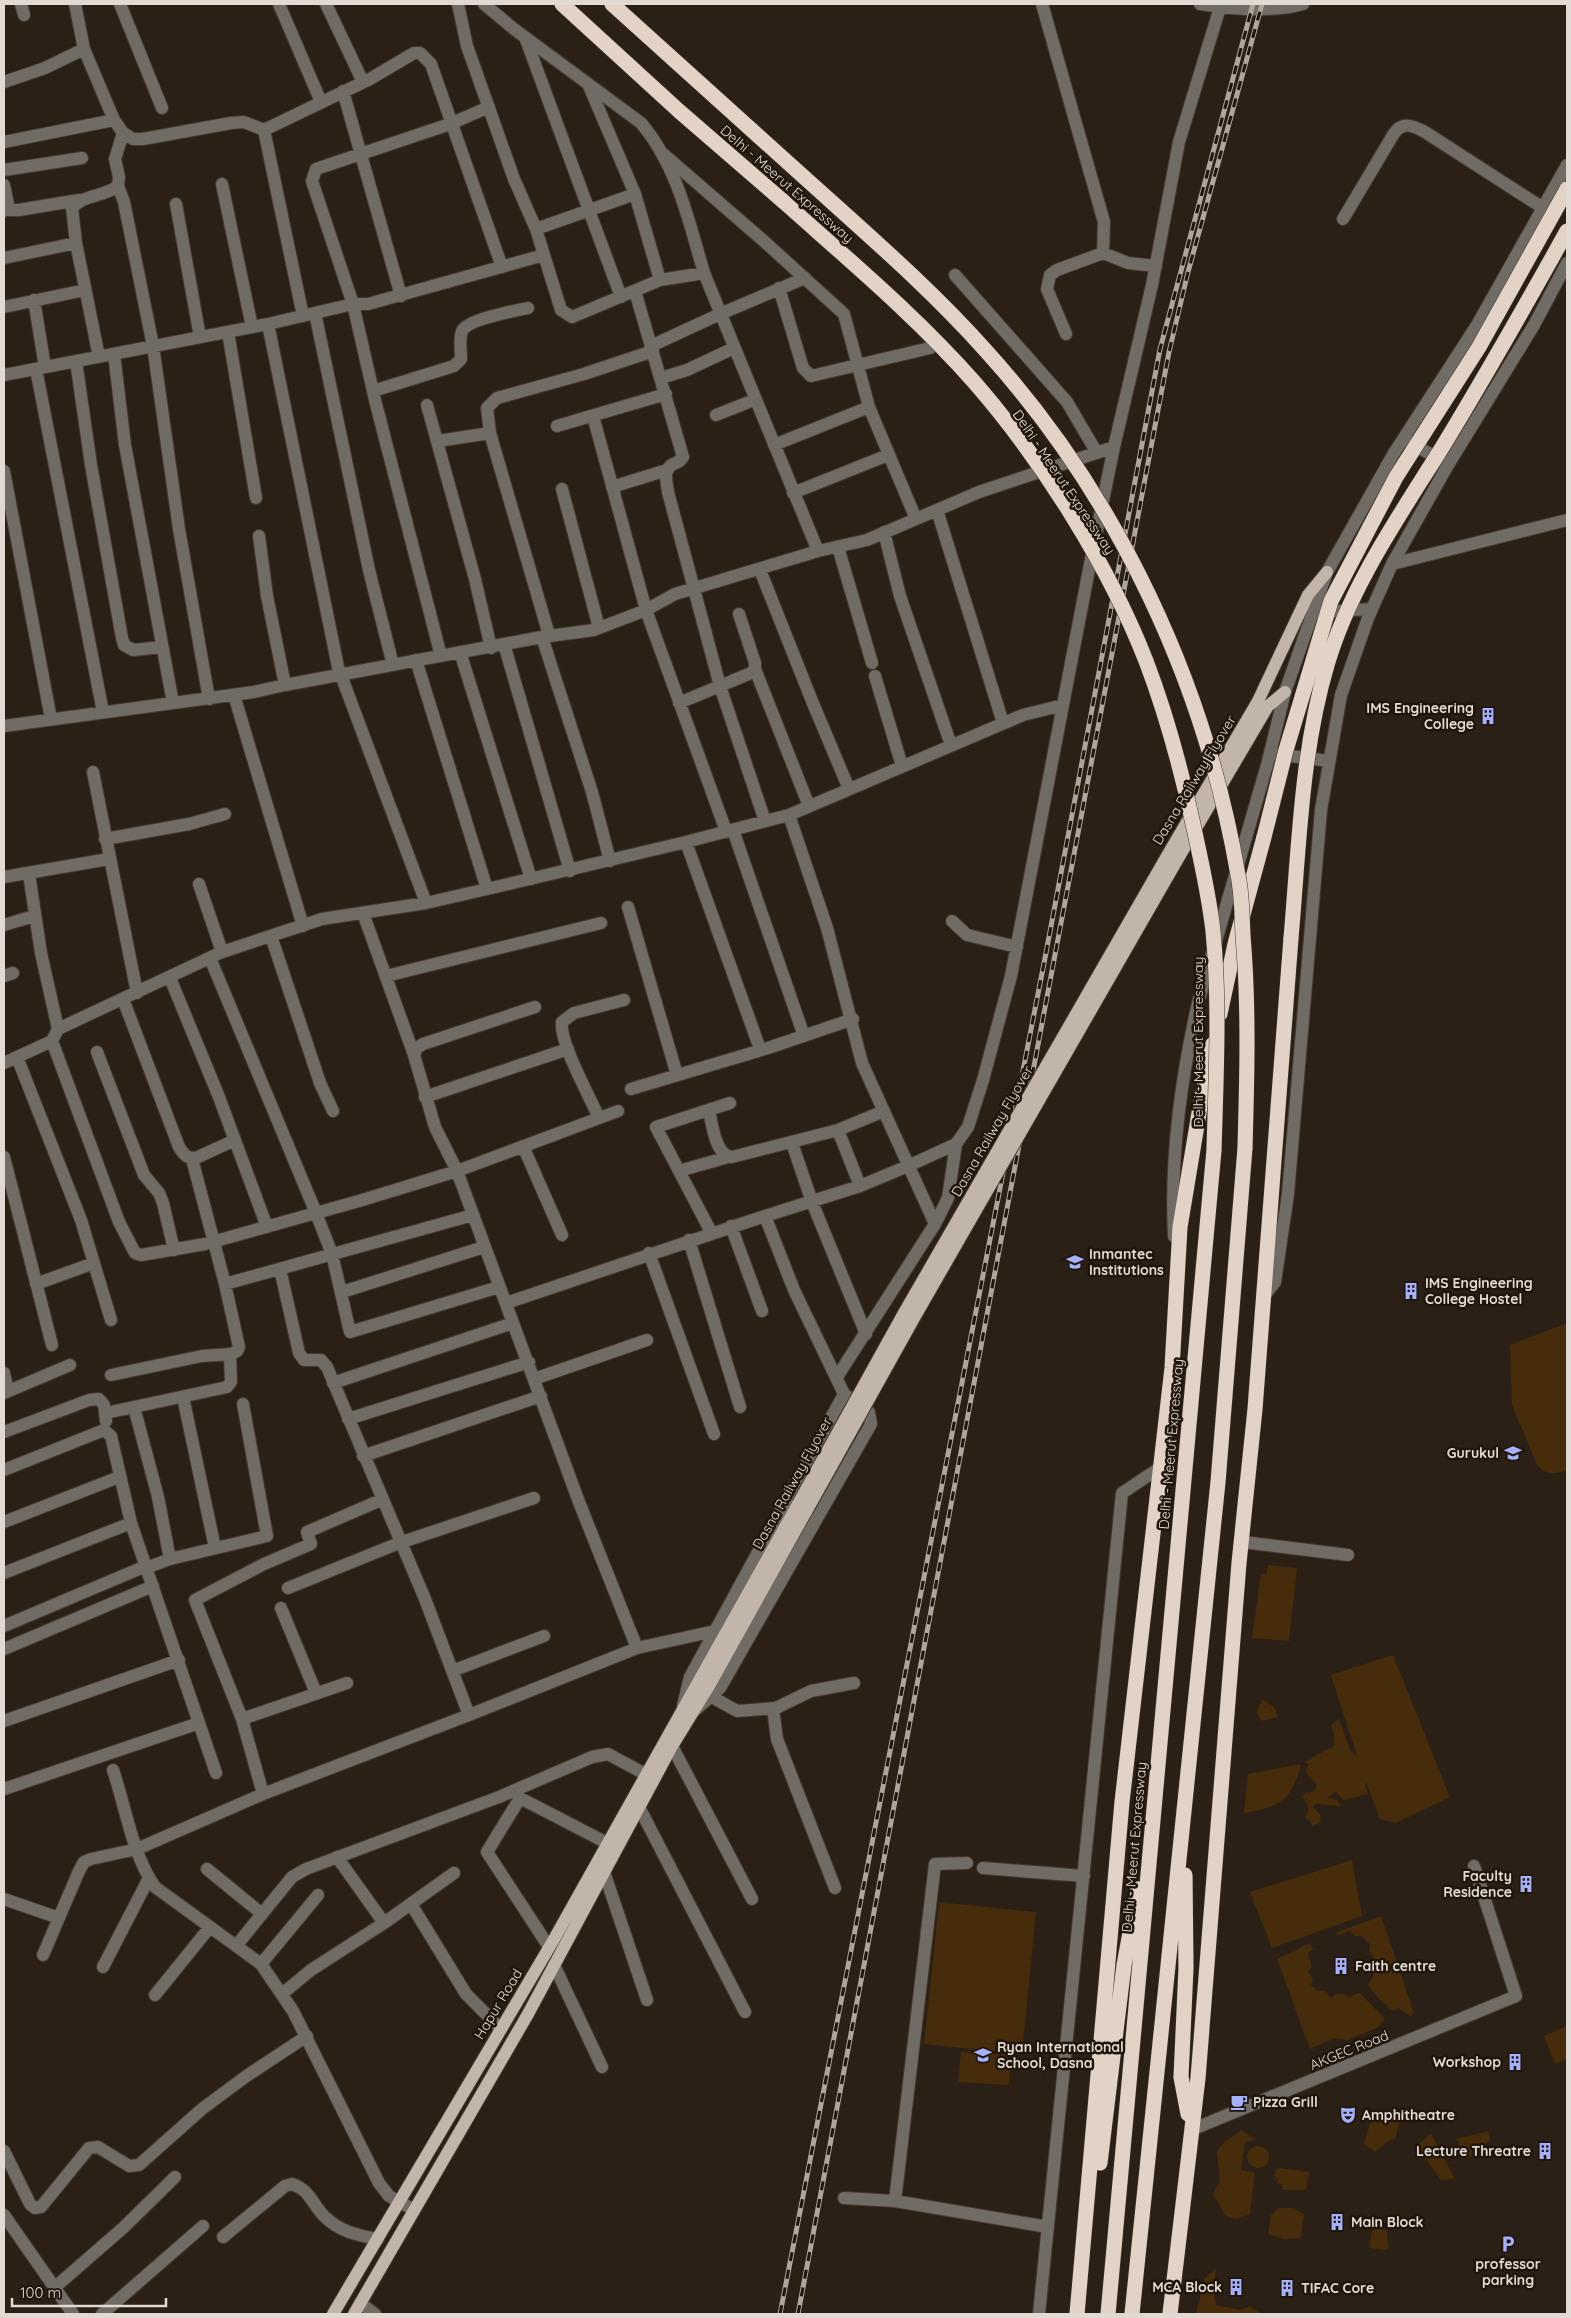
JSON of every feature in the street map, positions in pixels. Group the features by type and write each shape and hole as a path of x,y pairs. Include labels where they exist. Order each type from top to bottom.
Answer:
{"highway":[{"name":"Delhi - Meerut Expressway","path":"562,4 679,111 784,202 919,324 975,383 1024,446 1100,564 1124,611 1147,663 1186,793 1206,881 1213,933 1217,1059 1214,1150 1108,2314"},
{"name":"Delhi - Meerut Expressway","path":"612,4 934,295 988,352 1039,413 1085,479 1115,528 1150,598 1173,651 1202,728 1223,803 1239,877 1247,1004 1244,1148 1218,1482 1132,2314"},
{"path":"1078,2311 1122,1802 1172,1368 1180,1227 1200,1107 1235,944 1288,741 1331,601 1396,477 1479,347 1567,189"},
{"path":"1170,2314 1198,2078 1264,1296 1291,938 1309,741 1327,665 1342,625 1377,553 1499,354 1567,230"},
{"path":"1078,2311 1108,2113 1124,1965 1154,1802"},
{"path":"1184,1806 1186,1968 1181,2076 1191,2130"}],"main road":[{"name":"Dasna Railway Flyover","path":"712,1670 904,1313 1258,701 1278,664 1308,595 1327,572"},
{"name":"Dasna Railway Flyover","path":"688,1709 1264,714 1276,698 1285,692"},
{"path":"357,2309 554,1965 672,1746 688,1709"},
{"name":"Hapur Road","path":"333,2314 549,1947 645,1774 688,1709"}],"street":[{"path":"75,4 84,49 114,120 123,134 133,140 244,122 264,130 363,82 414,53 420,54 431,64 450,124 502,267"},
{"path":"120,4 162,108"},
{"path":"279,4 321,102"},
{"path":"326,4 363,82"},
{"path":"458,4 467,46 514,179 536,229 561,310 572,317 660,280 704,273"},
{"path":"484,4 525,38 641,124 660,150 679,191 704,273 720,314 818,552"},
{"path":"1042,4 1104,222 1103,253"},
{"path":"1200,4 1283,9 1303,4"},
{"path":"837,1378 934,1224 948,1198 956,1144 968,1128 983,1080 1017,947 1114,447 1156,266 1179,142 1220,5"},
{"path":"525,38 587,210 621,297"},
{"path":"4,82 45,68 84,49"},
{"path":"589,85 635,194 660,280"},
{"path":"344,91 401,296"},
{"path":"441,656 373,391 353,304 312,181 316,170 450,124 489,107"},
{"path":"4,142 114,120"},
{"path":"1343,219 1397,128 1404,125 1413,125 1425,132 1543,208"},
{"path":"264,130 393,665"},
{"path":"123,134 115,160 119,177 118,186 124,202 153,346 179,529 209,699"},
{"path":"660,150 806,278 844,314 869,407 916,519"},
{"path":"4,170 82,158"},
{"path":"1177,1278 1172,1192 1189,1041 1200,994 1270,753 1285,692 1316,612 1327,572 1404,438 1477,325 1567,165"},
{"path":"222,184 252,327"},
{"path":"4,185 8,204 5,210 20,210 79,200 112,191 118,186"},
{"path":"536,229 635,194"},
{"path":"79,200 72,208 76,242 99,357"},
{"path":"176,204 200,337"},
{"path":"4,258 76,242"},
{"path":"1066,334 1047,289 1046,281 1050,275 1057,270 1103,253 1128,263 1156,266"},
{"path":"4,375 268,324 353,304 368,304 544,255"},
{"path":"1264,1296 1275,1282 1288,1194 1321,810 1341,695 1366,609 1448,465 1534,325 1567,263"},
{"path":"955,275 1067,402 1097,453"},
{"path":"610,861 490,433 487,408 497,398 584,374 652,348 720,314 806,278"},
{"path":"779,288 806,373 811,376 818,376 858,364 930,348"},
{"path":"4,306 85,290"},
{"path":"635,291 683,457 680,462 670,465 665,474 668,492 720,686 766,821"},
{"path":"34,300 40,368 102,712"},
{"path":"373,391 454,366 461,359 461,337 463,330 467,326 475,321 528,308"},
{"path":"268,324 313,549 341,675 426,903"},
{"path":"228,332 256,498"},
{"path":"661,378 686,370 734,348"},
{"path":"114,354 125,445 173,703"},
{"path":"76,361 91,465 124,645 133,650 162,647"},
{"path":"557,426 666,394"},
{"path":"716,415 754,400"},
{"path":"427,405 475,579 491,648"},
{"path":"774,445 869,407"},
{"path":"593,416 646,610 730,830 804,1036"},
{"path":"438,441 490,433"},
{"path":"1404,438 1448,465"},
{"path":"4,726 234,695 416,660 491,648 546,636 599,628 646,610 675,594 884,532 979,492 1114,447"},
{"path":"793,494 888,455"},
{"path":"612,486 667,470"},
{"path":"4,475 8,524 51,719"},
{"path":"562,489 599,628"},
{"path":"937,510 1003,723"},
{"path":"1392,564 1567,520"},
{"path":"884,532 900,596 951,745"},
{"path":"259,536 267,596 285,685"},
{"path":"838,547 872,663"},
{"path":"760,570 849,789"},
{"path":"1316,612 1366,609"},
{"path":"739,614 755,663 755,669 809,806"},
{"path":"504,644 570,871"},
{"path":"460,652 531,879"},
{"path":"416,660 488,889"},
{"path":"680,703 750,674 755,669"},
{"path":"875,676 902,766"},
{"path":"234,695 303,926"},
{"path":"4,1063 52,1041 58,1030 222,952 322,919 426,903 570,871 789,815 1003,723 1023,715 1063,705"},
{"path":"1270,753 1329,761"},
{"path":"94,772 105,839 137,993"},
{"path":"105,839 189,824 225,814"},
{"path":"789,815 827,928 853,1019 862,1063 934,1224"},
{"path":"686,842 760,1049"},
{"path":"4,877 109,859"},
{"path":"29,874 34,916 58,1030"},
{"path":"199,884 222,952"},
{"path":"628,907 677,1075"},
{"path":"364,913 414,1055 434,1127 456,1171 529,1362 579,1502 637,1648"},
{"path":"4,926 34,916"},
{"path":"952,921 966,935 1017,947"},
{"path":"386,976 601,923"},
{"path":"271,936 320,1083 333,1111"},
{"path":"210,958 332,1254 350,1332 499,1287"},
{"path":"170,978 236,1140 266,1227"},
{"path":"123,1000 179,1147 185,1156 192,1159 236,1140"},
{"path":"599,1118 568,1049 561,1030 562,1022 574,1013 624,1000"},
{"path":"414,1055 417,1048 424,1044 535,1007"},
{"path":"631,1089 853,1019"},
{"path":"52,1041 118,1222 135,1253 141,1256 213,1242 456,1171 618,1111"},
{"path":"426,1097 568,1049"},
{"path":"98,1052 144,1175 159,1193 163,1203 174,1250"},
{"path":"17,1057 81,1220 111,1320"},
{"path":"711,1232 656,1127 730,1103"},
{"path":"709,1110 719,1149 728,1157"},
{"path":"679,1171 838,1130 884,1111"},
{"path":"838,1130 860,1186"},
{"path":"792,1143 812,1202 866,1334"},
{"path":"506,1303 711,1232 860,1186 956,1144"},
{"path":"523,1146 562,1235"},
{"path":"4,1157 52,1345"},
{"path":"112,1374 202,1356 230,1354 237,1351 239,1347 225,1284 192,1159"},
{"path":"225,1284 473,1215"},
{"path":"688,1709 712,1697 736,1662 871,1424 869,1412 844,1394 794,1290 765,1216"},
{"path":"731,1226 762,1312"},
{"path":"689,1240 740,1407"},
{"path":"342,1292 484,1247"},
{"path":"648,1253 714,1434"},
{"path":"36,1284 94,1263"},
{"path":"280,1269 300,1353 304,1360 318,1359 324,1363 424,1599 469,1715"},
{"path":"333,1383 513,1323"},
{"path":"534,1379 647,1340"},
{"path":"106,1413 229,1386 232,1378 230,1354"},
{"path":"348,1419 529,1362"},
{"path":"4,1373 6,1392 70,1365"},
{"path":"688,1709 690,1677 844,1394"},
{"path":"364,1456 541,1396"},
{"path":"183,1397 215,1548"},
{"path":"4,1432 89,1400 99,1399 104,1405 108,1432 111,1436 131,1523 179,1660 216,1774"},
{"path":"4,1626 146,1567 170,1559 267,1536 243,1404"},
{"path":"134,1407 158,1497 170,1559"},
{"path":"4,1470 104,1430 108,1432"},
{"path":"1039,2314 1122,1493 1161,1467"},
{"path":"4,1522 119,1477"},
{"path":"288,1588 399,1543 534,1498"},
{"path":"263,1794 242,1719 195,1600 264,1564 311,1544 307,1532 381,1500"},
{"path":"4,1573 131,1523"},
{"path":"1243,1542 1348,1555"},
{"path":"4,1649 153,1586"},
{"path":"281,1608 316,1694"},
{"path":"43,1955 84,1862 91,1858 137,1849 263,1794 637,1648 715,1631"},
{"path":"452,1671 544,1636"},
{"path":"4,1721 179,1660"},
{"path":"242,1719 347,1683"},
{"path":"712,1697 737,1711 772,1709 779,1708 811,1691 854,1683"},
{"path":"772,1709 777,1739 835,1888"},
{"path":"4,1789 199,1723"},
{"path":"672,1746 752,1899"},
{"path":"236,1946 292,1877 337,1857 499,1797 592,1757 608,1754 645,1774"},
{"path":"113,1770 137,1849 149,1878 155,1887 261,1964 282,1994 307,2036 379,2183 388,2196 414,2210"},
{"path":"549,1947 486,1852 520,1798 607,1843"},
{"path":"639,1807 745,2012"},
{"path":"337,1857 384,1923"},
{"path":"895,2202 935,1864 967,1863"},
{"name":"AKGEC Road","path":"1191,2130 1516,1996 1474,1866"},
{"path":"983,1868 1084,1876"},
{"path":"207,1869 262,1914"},
{"path":"604,1872 647,2000"},
{"path":"282,1994 311,1970 384,1923 454,1874"},
{"path":"103,1967 149,1878"},
{"path":"261,1964 318,1895"},
{"path":"4,1899 59,1918"},
{"path":"411,1904 466,1994 501,2029"},
{"path":"155,1995 210,1927"},
{"path":"554,1965 602,2067"},
{"path":"4,2151 30,2204 35,2208 41,2208 89,2148 98,2147 129,2166 139,2165 202,2109 245,2077 307,2036"},
{"path":"54,2288 123,2228 176,2177"},
{"path":"223,2237 285,2186 292,2184 307,2191 323,2216 340,2229 378,2239"},
{"path":"844,2198 895,2202 1048,2227"},
{"path":"4,2215 54,2288 67,2312"},
{"path":"102,2314 203,2226"},
{"path":"357,2309 375,2314"}],"shaded area":[{"path":"1567,1323 1567,1470 1551,1473 1544,1471 1537,1465 1512,1405 1510,1345"},
{"path":"1268,1565 1297,1568 1289,1641 1252,1638 1261,1574 1266,1574"},
{"path":"1393,1655 1450,1797 1396,1823 1380,1819 1366,1782 1368,1794 1343,1800 1336,1792 1328,1797 1337,1800 1341,1806 1316,1804 1313,1807 1321,1816 1320,1822 1312,1827 1310,1820 1305,1818 1308,1807 1302,1797 1306,1792 1313,1792 1317,1786 1305,1771 1309,1764 1304,1762 1334,1746 1334,1733 1331,1725 1339,1719 1350,1750 1357,1756 1331,1675"},
{"path":"1262,1699 1274,1707 1278,1717 1261,1721 1257,1712"},
{"path":"1301,1764 1293,1786 1282,1800 1275,1805 1244,1813 1248,1774"},
{"path":"1352,1860 1362,1916 1272,1948 1250,1892"},
{"path":"939,1902 1036,1912 1022,2054 924,2044"},
{"path":"1381,1916 1414,2013 1410,2016 1399,2008 1393,2011 1379,1999 1368,1985 1374,1974 1368,1964 1374,1956 1369,1952 1370,1944 1362,1936 1355,1936 1350,1931 1340,1935 1335,1933"},
{"path":"1310,1943 1313,1949 1308,1953 1312,1967 1308,1971 1313,1979 1311,1985 1318,1991 1325,1991 1331,1998 1336,1994 1344,1994 1349,1998 1360,1993 1385,2019 1379,2027 1347,2040 1335,2038 1310,2049 1277,1959"},
{"path":"1567,2026 1567,2059 1555,2064 1544,2036"},
{"path":"961,2052 1011,2055 1009,2085 958,2082"},
{"path":"1374,2109 1383,2116 1402,2111 1406,2115 1399,2124 1395,2139 1391,2139 1375,2152 1364,2144"},
{"path":"1242,2130 1255,2140 1245,2142 1241,2170 1255,2173 1250,2214 1236,2219 1225,2215 1213,2194 1220,2181 1217,2151 1225,2141"},
{"path":"1489,2131 1490,2140 1468,2158 1456,2149 1459,2143 1456,2139"},
{"path":"1431,2134 1455,2179 1441,2180 1423,2155 1414,2148"},
{"path":"1258,2146 1266,2149 1269,2157 1266,2165 1258,2168 1250,2165 1247,2157 1250,2149"},
{"path":"1280,2168 1309,2172 1306,2190 1282,2190 1283,2184 1277,2183 1279,2178 1275,2180 1275,2170"},
{"path":"1278,2208 1292,2208 1304,2214 1301,2238 1284,2239 1268,2234 1271,2215"},
{"path":"1373,2228 1387,2230 1388,2248 1383,2250 1369,2248"},
{"path":"1216,2268 1214,2292 1216,2305 1240,2310 1250,2306 1260,2313 1196,2314 1204,2279"}],"railway":[{"path":"780,2314 1045,958 1160,349 1253,4"},
{"path":"798,2314 1169,352 1188,272 1262,4"}],"place":[{"name":"IMS Engineering College","path":"1488,716"},
{"name":"Inmantec Institutions","path":"1075,1262"},
{"name":"IMS Engineering College Hostel","path":"1411,1291"},
{"name":"Gurukul","path":"1513,1453"},
{"name":"Faculty Residence","path":"1526,1884"},
{"name":"Faith centre","path":"1341,1966"},
{"name":"Ryan International School, Dasna","path":"983,2055"},
{"name":"Workshop","path":"1515,2062"},
{"name":"Pizza Grill","path":"1239,2102"},
{"name":"Amphitheatre","path":"1348,2115"},
{"name":"Lecture Threatre","path":"1545,2151"},
{"name":"Main Block","path":"1337,2222"},
{"name":"professor parking","path":"1508,2244"},
{"name":"MCA Block","path":"1236,2287"},
{"name":"TIFAC Core","path":"1287,2288"}]}
